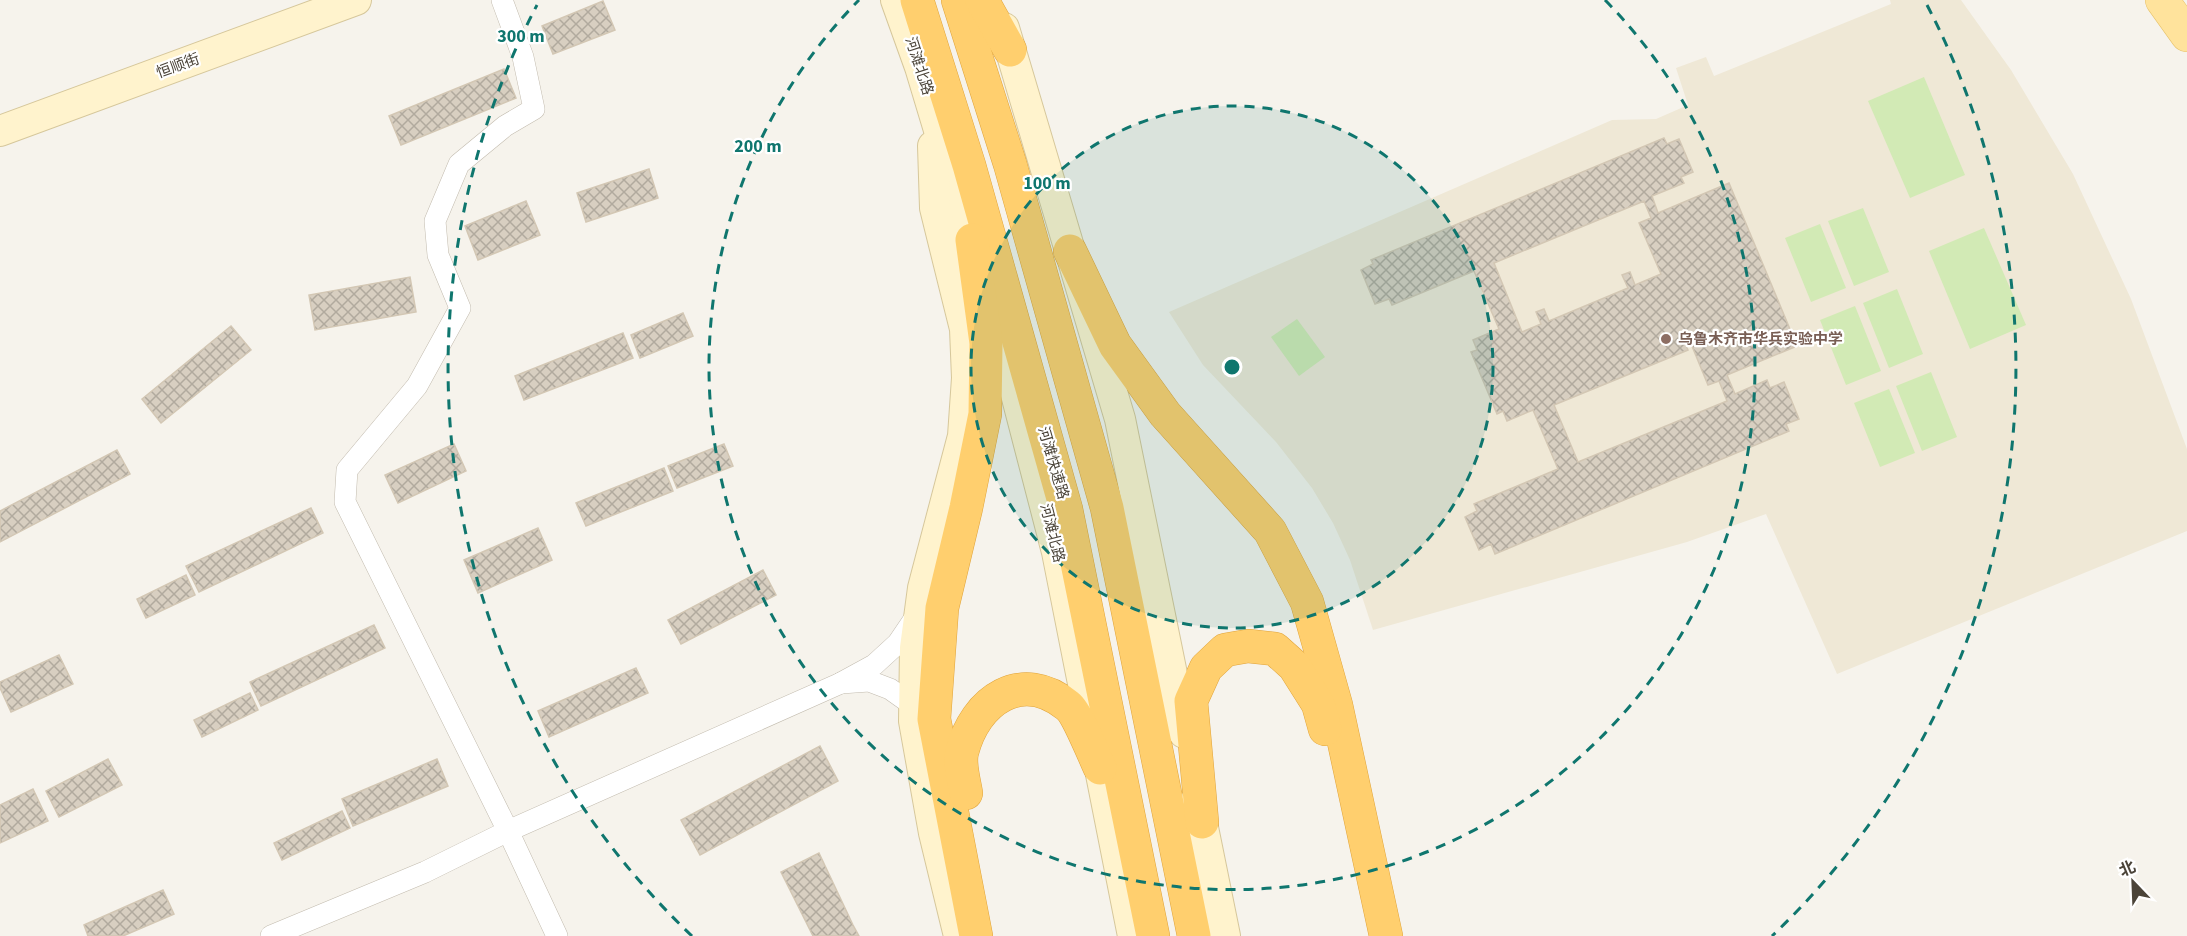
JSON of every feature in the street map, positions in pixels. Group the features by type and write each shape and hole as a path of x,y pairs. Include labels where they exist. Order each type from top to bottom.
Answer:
{"highway":[{"path":"905,0 920,67"},
{"name":"河滩快速路","path":"917,0 969,165 1066,509 1153,936"},
{"path":"958,0 1010,164 1107,508 1194,936"},
{"path":"982,0 1010,50"},
{"path":"972,240 986,343 985,414 942,608 934,719 970,858 994,936"},
{"path":"1070,251 1115,345 1165,414 1270,531 1307,602 1336,705 1370,936"},
{"path":"1202,822 1191,701 1206,668 1224,650 1248,646 1275,648 1294,666 1318,704 1349,792 1386,936"},
{"path":"976,936 961,754 973,722 993,700 1016,690 1046,693 1071,708 1100,768"}],"main road":[{"path":"2162,0 2187,36"}],"street":[{"name":"恒顺街","path":"0,114 311,0"},
{"name":"恒顺街","path":"0,131 356,0"},
{"path":"502,0 523,57 534,109 506,126 459,164 435,221 438,255 460,308 417,386 347,470 345,502 508,831 557,936"},
{"name":"河滩北路","path":"896,0 920,67 1001,337 1057,552 1133,936"},
{"path":"995,0 1120,419 1225,936"},
{"path":"932,107 934,208 965,329 967,378 963,436 923,588 915,648 914,721 923,780 959,936"},
{"path":"272,936 425,872 508,831 841,683 874,665 898,643 920,612"},
{"path":"841,683 869,681 890,689 914,706"}],"shaded area":[{"name":"乌鲁木齐市华兵实验中学","path":"1890,0 1961,0 2011,70 2073,174 2131,299 2187,449 2187,531 1837,674 1766,514 1687,542 1373,630 1350,560 1333,523 1312,488 1276,442 1203,365 1169,312 1612,120 1656,119 1688,105 1676,68 1706,57 1714,76 1891,4"}],"green space":[{"path":"1924,77 1965,175 1910,198 1868,101"},
{"path":"1863,208 1889,272 1854,286 1828,221"},
{"path":"1820,224 1846,288 1811,302 1785,238"},
{"path":"1984,228 2026,325 1970,349 1929,251"},
{"path":"1897,289 1923,354 1889,368 1863,303"},
{"path":"1855,306 1881,371 1846,385 1820,320"},
{"path":"1297,319 1325,357 1299,376 1271,337"},
{"path":"1931,372 1957,437 1922,451 1896,386"},
{"path":"1889,389 1915,453 1880,467 1854,403"}],"building":[{"path":"603,1 615,30 553,54 542,26"},
{"path":"504,69 516,98 401,145 389,116"},
{"path":"1664,138 1667,144 1679,139 1693,172 1681,177 1684,183 1652,196 1658,213 1729,183 1797,346 1727,375 1735,394 1767,380 1770,388 1784,382 1799,419 1786,424 1789,431 1495,554 1491,544 1479,550 1465,517 1477,511 1474,504 1558,469 1533,410 1507,421 1503,411 1497,414 1471,352 1477,350 1473,340 1499,329 1474,271 1392,305 1389,299 1375,304 1361,270 1373,264 1371,260","holes":["1644,201 1651,218 1639,223 1661,274 1635,285 1630,272 1622,275 1628,288 1549,321 1544,309 1536,312 1541,324 1522,332 1494,263","1687,334 1708,385 1719,381 1727,401 1578,462 1554,405 1688,350 1682,336"]},
{"path":"649,169 658,198 586,222 577,193"},
{"path":"526,201 540,235 478,260 465,226"},
{"path":"410,277 416,312 315,330 309,295"},
{"path":"683,313 693,336 640,358 631,335"},
{"path":"231,326 251,350 161,423 142,399"},
{"path":"623,333 633,358 524,400 515,376"},
{"path":"454,444 466,471 398,503 385,475"},
{"path":"724,444 733,466 677,488 668,466"},
{"path":"117,450 130,474 0,542 0,511"},
{"path":"664,468 673,491 586,526 576,503"},
{"path":"311,508 323,533 199,592 186,566"},
{"path":"538,528 552,560 478,593 464,560"},
{"path":"763,570 776,595 681,644 668,620"},
{"path":"186,575 195,595 146,618 137,599"},
{"path":"374,625 385,648 261,706 250,682"},
{"path":"59,655 73,684 11,712 0,688 0,682"},
{"path":"636,668 648,693 549,737 538,711"},
{"path":"250,693 258,710 202,737 194,720"},
{"path":"820,746 838,781 700,855 681,820"},
{"path":"108,759 122,785 59,817 46,791"},
{"path":"437,759 448,786 353,826 342,799"},
{"path":"33,789 48,821 0,843 0,805"},
{"path":"342,811 350,828 282,860 274,843"},
{"path":"819,853 859,936 813,936 781,872"},
{"path":"163,890 174,914 123,936 88,936 84,925"}],"place":[{"name":"乌鲁木齐市华兵实验中学","path":"1666,339"}]}
